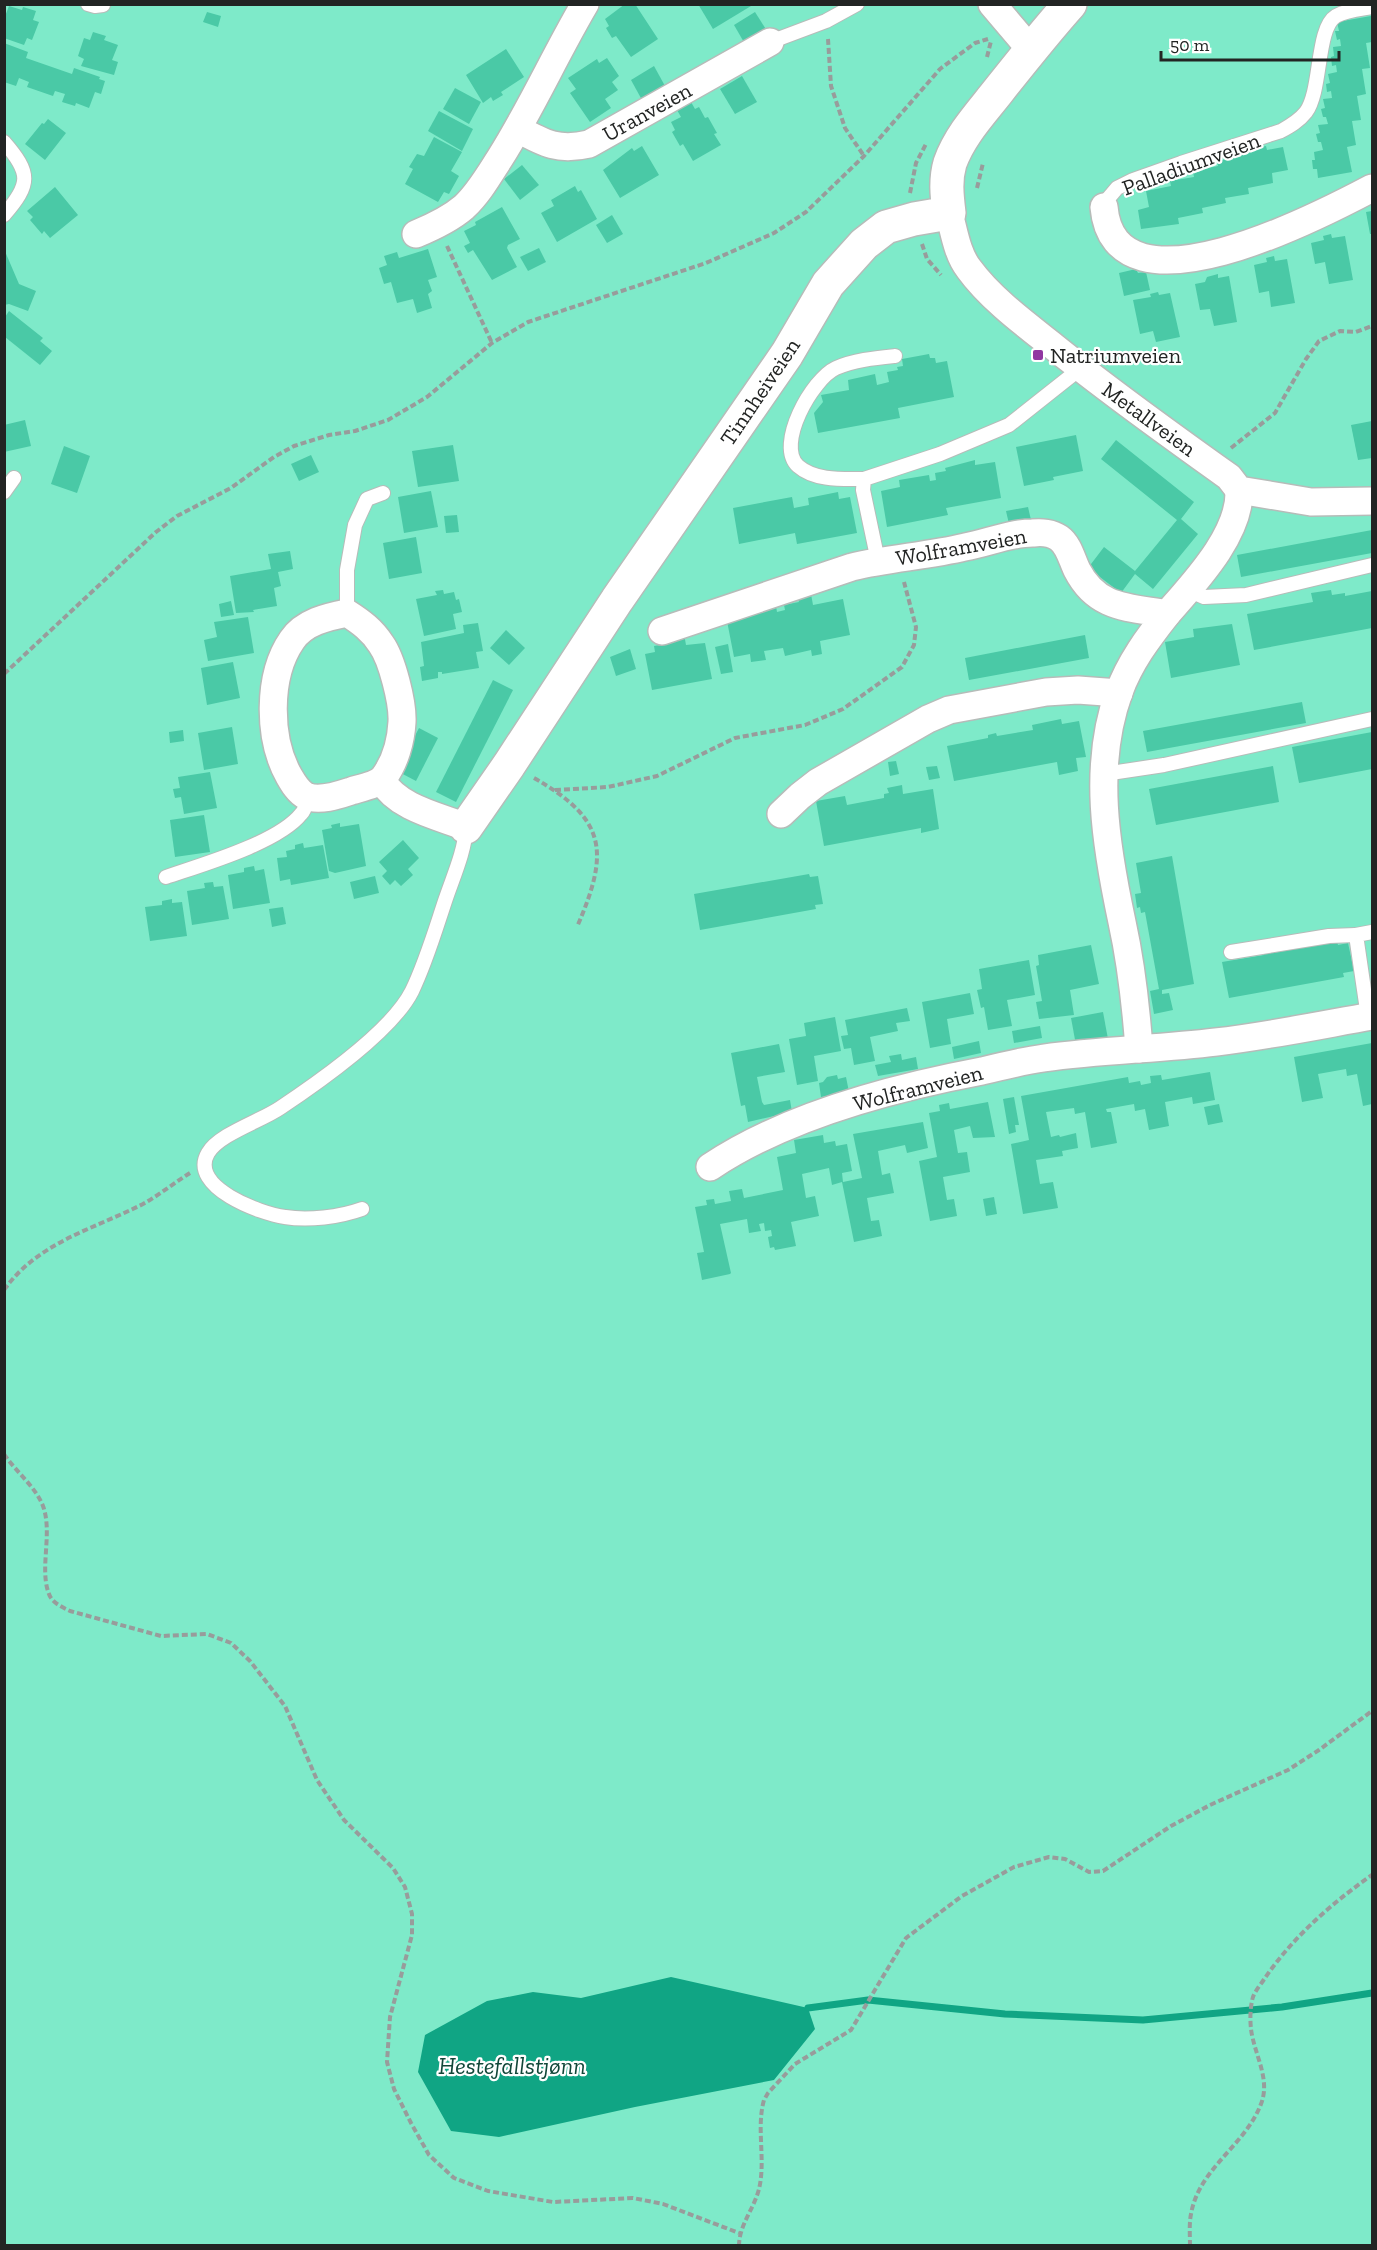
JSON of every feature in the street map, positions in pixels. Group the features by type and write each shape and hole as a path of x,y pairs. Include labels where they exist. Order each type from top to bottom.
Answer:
{"street":[{"path":"427,229 452,216 473,198 519,129 558,50 585,4"},
{"path":"992,4 1031,50"},
{"path":"949,213 946,192 947,176 950,163 963,136 1070,4"},
{"name":"Uranveien","path":"519,129 553,146 571,148 589,144 770,42"},
{"name":"Palladiumveien","path":"1104,207 1111,233 1122,245 1139,256 1175,261 1247,245 1337,207 1372,188"},
{"name":"Metallveien","path":"949,213 961,256 967,268 1024,323 1229,477 1239,490"},
{"name":"Tinnheiveien","path":"466,826 509,765 617,600 787,354 828,284 864,244 886,227 949,213"},
{"path":"1139,1049 1123,923 1115,894 1105,828 1104,774 1110,728 1119,693 1145,642 1218,550 1230,528 1239,502 1239,490 1311,502 1372,501"},
{"name":"Wolframveien","path":"662,631 852,567 965,548 1007,536 1033,532 1053,535 1061,539 1086,586 1098,597 1122,606 1167,614"},
{"path":"347,614 365,625 382,645 392,666 402,720 399,745 382,781 340,795 323,798 307,796 295,786 285,769 272,722 281,662 292,639 308,625 328,616 347,614"},
{"path":"781,814 818,782 928,719 949,710 1046,692 1078,690 1119,693"},
{"path":"382,781 387,790 400,800 466,826"},
{"name":"Wolframveien","path":"710,1167 727,1155 777,1131 900,1089 1044,1058 1219,1042 1370,1016"}],"lane":[{"path":"88,4 103,5"},
{"path":"770,42 826,21 857,4"},
{"name":"Palladiumveien","path":"1104,207 1117,188 1133,180 1271,135 1295,123 1307,111 1313,96 1328,26 1336,16 1372,7"},
{"path":"4,142 23,168 26,178 23,187 4,215"},
{"path":"895,356 854,362 836,368 822,377 799,412 792,449 795,464 805,471 822,477 864,480 949,451 1010,425 1081,368"},
{"path":"4,492 14,477"},
{"name":"Wolframveien","path":"864,480 863,490 888,560"},
{"path":"347,614 347,570 355,525 367,500 383,493"},
{"path":"1188,590 1203,597 1246,595 1372,565"},
{"path":"1104,774 1164,765 1372,719"},
{"path":"166,877 259,843 301,815 306,807 307,796"},
{"path":"362,1209 295,1218 259,1211 223,1192 209,1177 204,1164 209,1151 219,1141 280,1108 352,1055 374,1037 398,1012 412,992 429,948 463,845 466,826"},
{"path":"1231,952 1329,936 1372,932"},
{"name":"Wolframveien","path":"1356,935 1370,1016"}],"path":[{"path":"826,21 831,86 845,128 864,156"},
{"path":"4,674 115,570 177,516 231,488 274,457 294,446 330,435 355,431 388,420 427,397 492,343 528,322 706,263 774,233 806,212 864,156 940,69 975,43 992,38"},
{"path":"977,196 983,159"},
{"path":"427,229 492,343"},
{"path":"1215,467 1230,449 1275,413 1319,341 1340,332 1356,332 1372,326"},
{"path":"555,790 608,787 657,776 735,738 805,725 843,709 902,668 914,645 915,627 888,560"},
{"path":"509,765 568,799 588,822 596,839 597,873 589,900 577,927"},
{"path":"4,1290 15,1275 47,1249 143,1204 204,1164"},
{"path":"4,1454 33,1489 43,1507 47,1533 46,1572 49,1594 57,1604 70,1611 161,1636 207,1634 231,1643 250,1661 285,1706 317,1780 344,1820 393,1868 405,1887 412,1914 412,1935 390,2017 387,2062 394,2089 429,2155 454,2178 488,2191 553,2202 633,2198 663,2204 739,2233"},
{"path":"739,2246 739,2233 759,2188 764,2100 795,2064 851,2030 906,1938 962,1896 1000,1874 1029,1861 1058,1857 1089,1872 1102,1871 1171,1826 1210,1805 1288,1770 1372,1711"},
{"path":"1190,2246 1191,2214 1197,2193 1215,2165 1252,2124 1262,2102 1264,2080 1250,2023 1253,1996 1280,1956 1340,1898 1372,1875"}],"shaded area":[{"path":"5,5 1372,5 1372,2245 5,2246"}],"water":[{"name":"Hestefallstjønn","path":"671,1977 808,2008 815,2029 774,2080 499,2137 451,2131 418,2072 425,2035 487,2001 533,1992 581,1998"}],"building":[{"path":"625,4 635,4 658,39 631,57 616,36 612,38 606,28 609,26 605,19"},
{"path":"698,4 750,4 751,6 713,29"},
{"path":"9,6 36,11 33,20 39,22 32,40 27,38 24,45 4,38 4,19"},
{"path":"207,12 221,16 218,27 203,22"},
{"path":"755,12 767,31 745,44 734,25"},
{"path":"1371,16 1372,42 1366,43 1370,68 1362,69 1366,94 1357,96 1361,120 1352,121 1356,145 1347,147 1352,172 1318,178 1317,169 1313,169 1312,160 1315,160 1314,152 1323,150 1316,134 1320,133 1318,125 1328,124 1321,109 1325,108 1323,99 1332,98 1331,91 1327,92 1326,84 1330,83 1328,74 1337,72 1336,65 1332,66 1331,57 1334,56 1333,47 1341,46 1335,31 1339,31 1337,22"},
{"path":"93,32 106,36 104,40 118,45 112,60 118,62 114,75 81,66 84,59 78,56 84,38 90,40"},
{"path":"4,43 28,52 26,58 72,74 74,68 100,77 99,79 105,81 101,94 95,92 89,108 76,103 75,106 62,102 65,94 55,91 53,96 27,87 29,82 19,78 16,86 4,82"},
{"path":"506,49 524,77 501,92 503,95 493,101 491,97 483,103 466,75"},
{"path":"607,58 619,76 612,82 618,90 605,99 611,108 590,122 570,93 576,89 568,78 597,59 599,63"},
{"path":"654,66 665,86 642,100 631,80"},
{"path":"742,76 757,102 735,114 720,89"},
{"path":"455,88 481,102 469,124 443,109"},
{"path":"691,102 695,109 699,107 705,118 708,117 721,145 693,161 683,144 680,146 672,132 675,130 671,122 681,117 677,110"},
{"path":"439,111 473,129 462,151 428,131"},
{"path":"48,119 66,133 45,160 25,144"},
{"path":"434,137 462,152 451,171 459,176 449,194 444,192 438,202 405,184 413,169 409,167 417,154 424,156"},
{"path":"642,146 659,175 620,198 603,170 632,148 634,151"},
{"path":"1266,146 1267,150 1283,147 1288,170 1272,173 1273,183 1248,188 1249,194 1225,198 1226,203 1202,208 1203,213 1178,218 1179,224 1141,229 1138,210 1149,207 1146,191 1171,186 1170,181 1194,177 1193,171 1218,166 1217,161 1241,156 1240,151"},
{"path":"522,165 539,185 520,200 504,179"},
{"path":"575,186 578,192 581,190 597,219 557,242 541,213 554,206 551,200"},
{"path":"55,187 78,215 50,238 44,231 42,234 30,220 33,217 27,211"},
{"path":"502,207 520,239 508,245 507,248 517,267 492,280 473,250 468,253 464,246 470,243 464,231"},
{"path":"1372,211 1372,234 1370,234 1366,212"},
{"path":"612,215 623,234 607,243 596,225"},
{"path":"1331,234 1332,238 1345,236 1353,280 1329,284 1325,262 1315,264 1311,243 1324,240 1323,236"},
{"path":"539,248 546,262 528,271 520,257"},
{"path":"4,249 19,284 36,291 28,311 9,304 4,305"},
{"path":"428,249 437,277 428,280 432,291 428,294 432,308 417,313 413,299 397,303 391,282 384,284 379,268 387,265 384,256 397,252 399,258"},
{"path":"1274,256 1275,261 1287,259 1295,303 1271,307 1269,291 1259,293 1254,265 1267,262 1266,258"},
{"path":"1136,269 1138,273 1146,272 1150,290 1124,296 1119,273"},
{"path":"1218,274 1218,278 1229,276 1237,322 1214,326 1210,309 1200,310 1195,284 1205,282 1207,277"},
{"path":"1158,292 1159,295 1170,293 1180,337 1156,342 1153,331 1140,334 1133,300 1151,297 1150,294"},
{"path":"9,311 43,338 40,341 52,351 40,365 5,337 5,317"},
{"path":"929,354 930,358 935,358 936,363 947,361 954,397 898,408 900,418 818,433 814,413 823,402 821,395 849,390 848,380 875,374 877,385 889,382 887,372 898,370 897,367 903,366 902,359"},
{"path":"25,420 31,446 4,452 4,425"},
{"path":"1372,421 1372,458 1358,460 1351,425"},
{"path":"1076,435 1083,471 1024,486 1016,447"},
{"path":"1116,440 1194,502 1181,519 1198,534 1153,589 1135,574 1121,593 1088,568 1104,547 1135,571 1177,520 1101,459"},
{"path":"453,445 459,481 418,487 412,451"},
{"path":"64,446 90,456 77,493 51,484"},
{"path":"311,455 319,472 299,481 291,464"},
{"path":"975,460 975,465 995,462 1001,498 946,508 948,515 887,527 881,491 900,487 899,480 929,475 930,481 936,480 935,473"},
{"path":"431,491 438,527 404,533 398,497"},
{"path":"838,492 839,499 850,497 857,533 797,544 795,533 739,544 733,508 792,497 794,508 809,505 808,498"},
{"path":"1028,507 1031,520 1009,524 1006,511"},
{"path":"457,515 459,532 446,533 444,516"},
{"path":"1372,530 1372,553 1241,577 1237,555"},
{"path":"416,537 422,573 389,579 383,543"},
{"path":"290,551 293,569 278,572 281,586 274,588 277,606 253,610 254,612 236,613 230,576 271,569 268,554"},
{"path":"443,590 444,594 454,592 456,600 459,599 462,612 453,614 456,629 424,636 416,599 437,595 435,591"},
{"path":"1331,590 1332,595 1345,593 1345,596 1372,591 1372,628 1254,650 1247,614 1313,602 1311,593"},
{"path":"811,594 813,605 843,599 850,635 820,641 822,654 812,656 811,650 785,656 783,648 764,651 766,660 751,662 750,654 734,657 727,621 776,606 777,612 785,610 784,605 799,602 797,596"},
{"path":"231,601 234,615 221,617 219,604"},
{"path":"248,617 254,653 208,661 204,640 217,637 214,622"},
{"path":"478,623 483,651 476,652 479,668 442,674 438,672 438,678 422,681 420,667 424,666 421,642 464,633 463,625"},
{"path":"1232,624 1240,665 1171,678 1165,642 1194,637 1193,629"},
{"path":"506,630 525,648 509,665 490,648"},
{"path":"684,634 686,645 705,643 712,679 652,690 645,654 655,652 654,646 660,645 659,635"},
{"path":"1085,635 1089,658 969,680 965,658"},
{"path":"728,644 733,672 721,674 715,647"},
{"path":"630,649 636,669 616,676 610,657"},
{"path":"233,662 240,698 207,705 201,668"},
{"path":"493,680 513,690 456,802 436,792"},
{"path":"1302,702 1306,723 1147,752 1143,731"},
{"path":"1061,719 1062,724 1079,721 1086,757 1076,758 1078,771 1059,775 1057,762 954,781 947,746 988,738 988,735 996,733 997,736 1033,730 1032,725"},
{"path":"232,727 238,764 204,770 198,733"},
{"path":"419,728 438,738 416,781 397,771"},
{"path":"183,730 184,741 170,743 169,732"},
{"path":"1372,732 1372,769 1299,783 1292,747"},
{"path":"896,761 899,774 890,776 888,762"},
{"path":"937,766 940,778 929,780 926,767"},
{"path":"1273,766 1279,802 1156,825 1149,789"},
{"path":"210,772 217,808 184,814 181,797 175,798 173,789 180,788 178,777"},
{"path":"902,785 903,794 933,789 939,829 921,833 921,828 824,846 816,801 845,796 847,805 884,798 884,794 889,793 887,788"},
{"path":"204,815 210,852 175,857 170,820"},
{"path":"340,823 340,827 359,824 366,866 335,873 329,871 322,830"},
{"path":"403,840 419,858 408,869 413,875 401,886 395,880 390,885 382,876 387,871 379,862"},
{"path":"303,843 304,848 323,845 329,878 291,885 290,879 280,881 277,858 287,857 286,851 295,849 295,845"},
{"path":"1172,856 1194,984 1162,990 1162,994 1169,993 1173,1010 1154,1014 1150,991 1159,989 1145,912 1141,913 1140,907 1137,908 1135,894 1141,893 1136,863"},
{"path":"254,866 255,871 264,869 270,903 233,909 228,875 244,872 244,868"},
{"path":"809,874 810,877 818,876 823,904 815,905 816,909 700,930 694,894"},
{"path":"375,876 379,893 354,899 350,882"},
{"path":"213,882 214,887 223,886 229,919 192,925 187,891 205,888 204,883"},
{"path":"172,899 172,903 182,902 187,936 150,941 145,907 162,905 162,901"},
{"path":"283,907 286,924 272,927 269,909"},
{"path":"1337,941 1338,945 1348,943 1354,971 1343,973 1344,977 1229,998 1222,962 1264,955 1263,951 1272,949 1273,953"},
{"path":"1091,945 1099,984 1070,990 1074,1015 1039,1019 1036,1002 1042,1001 1036,966 1039,965 1038,955"},
{"path":"1029,960 1035,995 1007,1000 1012,1026 988,1030 984,1007 981,1008 977,990 982,989 979,969"},
{"path":"970,993 974,1014 947,1019 951,1044 930,1048 922,1002"},
{"path":"907,1008 910,1021 896,1023 898,1031 870,1037 875,1061 854,1065 851,1048 844,1049 841,1036 848,1035 845,1020"},
{"path":"1103,1012 1108,1039 1076,1045 1071,1018"},
{"path":"835,1017 841,1051 814,1056 818,1081 797,1085 789,1039 806,1036 804,1023"},
{"path":"1040,1026 1042,1038 1014,1043 1012,1031"},
{"path":"979,1041 981,1053 954,1059 952,1047"},
{"path":"1372,1043 1372,1104 1363,1106 1357,1074 1347,1076 1346,1069 1318,1074 1323,1098 1302,1102 1294,1057"},
{"path":"779,1044 785,1072 757,1077 764,1105 790,1100 792,1112 748,1122 745,1105 741,1106 731,1053"},
{"path":"901,1054 902,1060 916,1057 918,1069 878,1076 875,1065 891,1062 889,1056"},
{"path":"1210,1072 1215,1100 1193,1104 1192,1097 1165,1102 1169,1126 1149,1130 1145,1109 1135,1111 1134,1104 1106,1109 1107,1112 1111,1112 1117,1143 1091,1148 1085,1112 1075,1114 1074,1108 1046,1112 1051,1137 1076,1133 1078,1148 1062,1151 1063,1156 1036,1160 1040,1184 1053,1182 1058,1208 1023,1214 1011,1144 1029,1140 1021,1096 1128,1077 1129,1083 1140,1081 1141,1085 1151,1083 1150,1076 1161,1075 1162,1080"},
{"path":"837,1075 838,1079 846,1077 849,1092 821,1097 819,1083 827,1077"},
{"path":"1014,1097 1019,1125 1015,1125 1016,1132 1009,1134 1003,1099"},
{"path":"988,1102 995,1137 973,1138 970,1126 954,1130 958,1153 967,1152 970,1172 943,1177 947,1200 954,1199 957,1216 930,1221 919,1161 937,1157 929,1113 940,1111 939,1105 949,1103 950,1109"},
{"path":"1219,1104 1223,1122 1208,1125 1204,1107"},
{"path":"923,1122 928,1148 907,1153 905,1145 878,1151 882,1175 890,1173 894,1193 867,1198 871,1221 879,1220 882,1236 854,1242 842,1182 832,1185 829,1168 802,1174 806,1198 815,1196 819,1216 791,1222 796,1246 775,1250 774,1247 770,1248 768,1237 772,1236 771,1230 765,1231 764,1223 759,1224 761,1231 749,1233 747,1219 720,1224 731,1273 702,1280 697,1253 704,1252 695,1207 707,1205 706,1200 714,1199 715,1204 731,1201 729,1191 742,1189 744,1198 783,1190 777,1157 796,1153 794,1140 823,1135 824,1143 835,1141 836,1146 847,1144 852,1171 842,1173 843,1182 862,1178 853,1134"},
{"path":"994,1197 997,1214 986,1216 983,1199"}],"waterway":[{"path":"808,2008 868,2000 1005,2014 1143,2020 1282,2007 1372,1993"}],"place":[{"name":"Natriumveien","path":"1038,355"}]}
